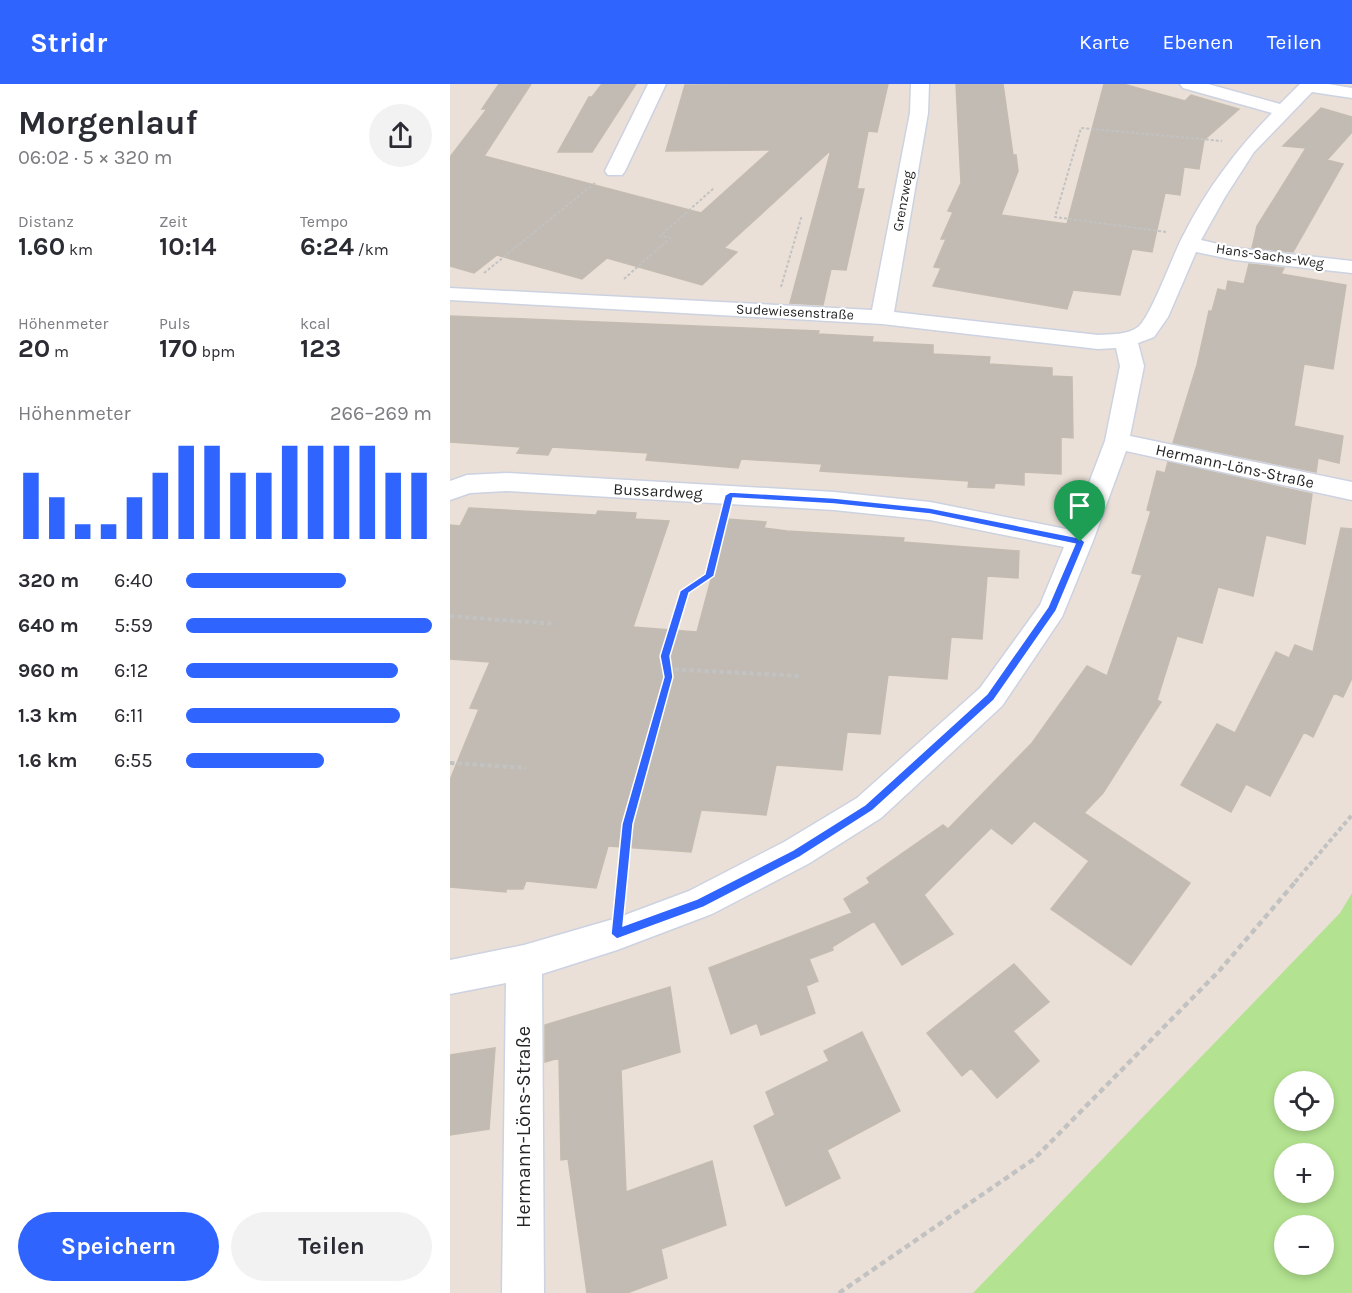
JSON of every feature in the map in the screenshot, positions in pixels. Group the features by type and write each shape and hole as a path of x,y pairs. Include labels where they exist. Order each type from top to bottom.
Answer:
{"street":[{"path":"615,171 657,84"},
{"name":"Grenzweg","path":"882,317 920,113 920,84"},
{"path":"1189,84 1284,111"},
{"path":"450,977 524,962 617,934 700,903 796,854 868,808 991,697 1052,609 1080,542 1117,441 1132,366 1126,340 1146,332 1157,317 1191,240 1215,197 1251,144 1309,85 1352,93"},
{"name":"Hans-Sachs-Weg","path":"1191,240 1235,254 1352,267"},
{"name":"Sudewiesenstraße","path":"456,295 882,317 1098,342 1126,340"},
{"name":"Hermann-Löns-Straße","path":"1117,441 1352,491"},
{"name":"Bussardweg","path":"450,491 467,484 506,482 834,501 930,511 1080,542"},
{"name":"Hermann-Löns-Straße","path":"523,1293 524,962"}],"path":[{"path":"1191,240 1055,217 1081,128 1251,144"},
{"path":"456,295 599,179 615,171"},
{"path":"610,303 619,284 670,238 660,236 714,188"},
{"path":"774,311 802,215"},
{"path":"617,934 628,824 668,677 665,656 685,591 709,576 730,495"},
{"path":"450,616 555,624"},
{"path":"667,669 801,676"},
{"path":"450,764 526,768"},
{"path":"839,1293 1034,1159 1220,970 1352,815"}],"green space":[{"path":"1352,893 1352,1293 973,1293 1340,913"}],"building":[{"path":"499,84 531,84 484,156 701,213 771,150 666,151 685,85 888,84 877,132 868,131 857,189 864,189 846,270 831,269 823,305 790,303 831,150 724,248 737,252 702,285 607,258 582,279 497,255 474,273 450,266 450,157 487,109 482,109"},
{"path":"602,84 636,84 592,152 558,152 589,97 592,97"},
{"path":"956,84 1003,84 1013,155 1016,155 1018,171 1001,215 1067,224 1104,84 1123,84 1185,101 1191,95 1239,109 1204,140 1199,169 1184,167 1180,195 1165,193 1152,252 1132,249 1120,295 1073,290 1067,309 933,286 941,268 934,267 946,239 941,239 953,212 948,211 961,183"},
{"path":"1321,108 1352,117 1352,132 1327,160 1343,164 1293,252 1252,248 1257,226 1306,148 1283,146"},
{"path":"1249,264 1284,268 1281,274 1346,285 1333,369 1304,364 1294,426 1343,436 1339,463 1318,458 1316,472 1173,443 1197,365 1209,311 1212,311 1218,289 1226,291 1228,281 1244,284"},
{"path":"450,316 819,331 818,334 873,337 872,342 933,345 933,354 990,357 989,364 1052,368 1052,376 1072,377 1073,438 1061,437 1061,474 1024,472 1024,485 995,483 994,488 968,487 969,481 820,471 822,464 741,459 738,468 646,460 648,453 552,447 548,455 517,453 521,447 450,442"},
{"path":"1168,462 1312,494 1305,544 1266,535 1253,596 1218,587 1202,643 1177,636 1157,700 1161,702 1103,793 1084,813 1190,883 1131,965 1051,909 1089,861 1034,821 1012,844 991,828 924,895 953,934 902,965 874,921 832,947 833,950 809,959 818,981 806,986 815,1013 761,1035 757,1023 731,1034 709,968 852,913 844,899 870,883 867,878 943,825 948,829 1032,743 1087,666 1107,676 1142,575 1132,573 1151,511 1147,510 1157,471 1165,473"},
{"path":"469,508 596,515 598,511 636,513 635,519 669,521 633,627 697,632 727,519 766,522 764,528 787,531 904,538 903,542 1019,551 1018,578 987,576 982,639 951,637 947,679 888,675 880,734 847,732 842,770 776,765 766,815 701,810 691,852 608,846 596,888 526,881 523,889 506,889 506,892 450,887 450,780 479,709 470,708 490,662 450,659 450,525 460,526"},
{"path":"1341,528 1352,529 1352,678 1343,697 1334,693 1313,737 1304,732 1270,796 1246,784 1231,812 1181,785 1217,724 1235,733 1276,652 1289,658 1295,645 1313,652"},
{"path":"1014,964 1049,1002 1013,1031 1039,1061 997,1098 971,1068 962,1076 927,1033"},
{"path":"670,987 680,1052 621,1070 626,1192 712,1161 726,1225 661,1249 667,1278 627,1293 587,1293 568,1159 561,1160 559,1058 545,1062 545,1025"},
{"path":"862,1032 900,1111 827,1150 840,1178 786,1206 754,1126 775,1115 766,1092 829,1061 824,1051"},
{"path":"495,1048 489,1129 450,1135 450,1055"}],"route":[{"path":"730,495 834,501 930,511 1080,542 1052,609 991,697 868,808 796,854 700,903 617,934 628,824 668,677 665,656 685,591 709,576 730,495"}]}
